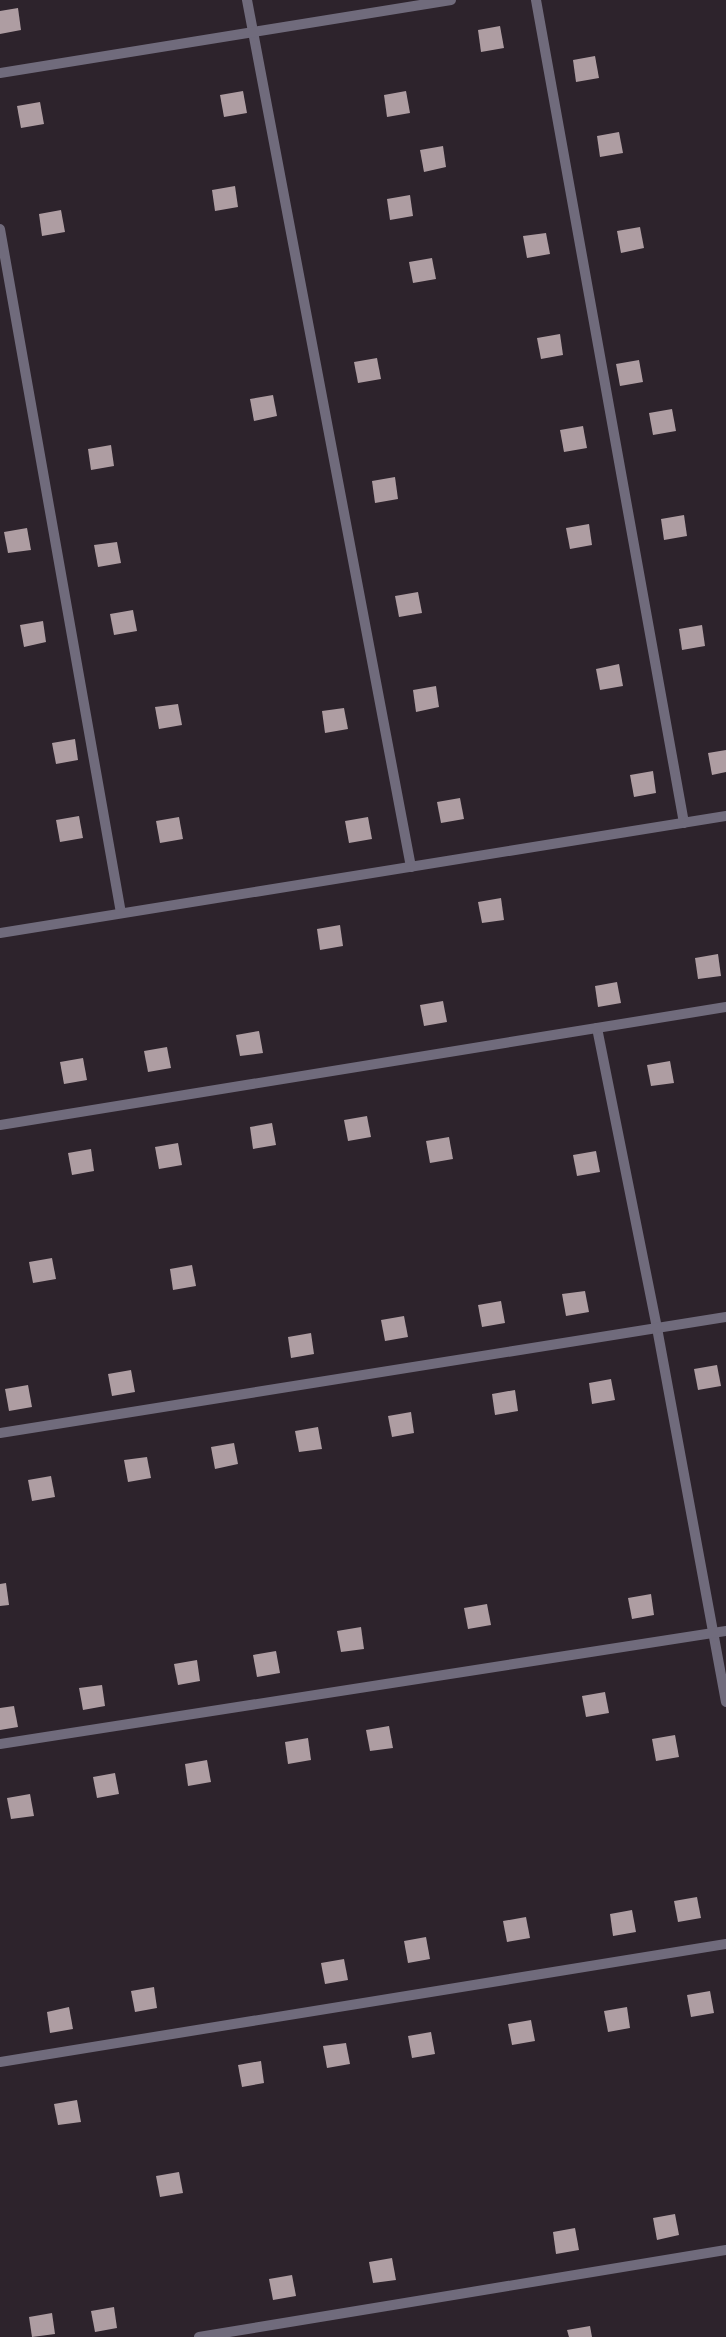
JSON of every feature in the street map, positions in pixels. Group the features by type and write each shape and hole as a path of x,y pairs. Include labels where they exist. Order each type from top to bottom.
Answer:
{"lane":[{"path":"247,0 411,867"},
{"path":"0,72 451,0"},
{"path":"536,0 684,823"},
{"path":"0,229 121,913"},
{"path":"0,933 726,816"},
{"path":"0,1125 726,1007"},
{"path":"597,1028 657,1328 726,1702"},
{"path":"0,1433 726,1317"},
{"path":"0,1744 726,1631"},
{"path":"0,2062 726,1944"},
{"path":"199,2337 726,2250"}],"building":[{"path":"18,8 21,30 0,34 0,11"},
{"path":"500,26 504,48 481,52 478,30"},
{"path":"595,56 599,78 576,82 573,60"},
{"path":"243,91 247,113 224,117 220,95"},
{"path":"406,91 410,113 387,117 384,95"},
{"path":"40,102 44,124 21,128 17,106"},
{"path":"619,132 623,153 600,157 597,136"},
{"path":"443,146 446,167 424,172 420,150"},
{"path":"235,186 238,207 215,211 212,190"},
{"path":"410,195 413,216 390,220 387,199"},
{"path":"61,210 65,232 42,236 39,214"},
{"path":"640,227 644,248 621,253 617,231"},
{"path":"546,233 550,254 527,258 523,236"},
{"path":"432,258 436,279 413,283 409,262"},
{"path":"560,334 563,355 541,359 537,338"},
{"path":"377,358 381,379 358,383 354,362"},
{"path":"639,360 643,382 620,386 616,364"},
{"path":"273,395 277,416 254,421 250,399"},
{"path":"672,409 676,431 653,435 649,413"},
{"path":"583,426 587,448 564,452 560,430"},
{"path":"111,445 114,466 91,470 88,449"},
{"path":"395,477 398,499 375,503 372,481"},
{"path":"684,515 687,536 664,540 661,519"},
{"path":"589,524 592,545 570,549 566,528"},
{"path":"27,528 31,550 8,553 4,532"},
{"path":"117,542 121,563 98,567 94,545"},
{"path":"418,592 422,613 399,617 395,596"},
{"path":"133,610 137,631 114,635 110,614"},
{"path":"43,621 46,642 24,647 20,625"},
{"path":"702,625 705,646 682,650 679,629"},
{"path":"619,664 623,686 600,690 596,669"},
{"path":"436,686 439,707 416,712 413,690"},
{"path":"178,704 182,725 159,729 155,707"},
{"path":"344,708 348,729 325,733 322,711"},
{"path":"75,739 78,760 56,764 52,743"},
{"path":"726,750 726,772 712,775 708,753"},
{"path":"653,771 656,793 634,797 630,775"},
{"path":"460,798 464,819 441,823 437,802"},
{"path":"79,816 83,838 60,842 56,820"},
{"path":"179,817 183,839 160,843 156,821"},
{"path":"368,817 372,839 349,843 345,821"},
{"path":"501,898 504,920 482,923 478,902"},
{"path":"340,925 343,946 320,950 317,929"},
{"path":"718,954 721,976 698,979 695,958"},
{"path":"617,982 621,1003 598,1007 595,986"},
{"path":"443,1001 447,1022 424,1026 420,1005"},
{"path":"259,1031 263,1053 240,1056 236,1035"},
{"path":"167,1047 171,1068 148,1072 144,1051"},
{"path":"83,1058 87,1080 64,1084 60,1062"},
{"path":"670,1061 674,1083 651,1086 647,1065"},
{"path":"367,1116 371,1137 348,1141 344,1120"},
{"path":"272,1123 276,1145 253,1149 250,1127"},
{"path":"449,1137 453,1159 430,1163 426,1141"},
{"path":"178,1143 182,1165 159,1169 155,1147"},
{"path":"91,1149 94,1171 72,1175 68,1153"},
{"path":"596,1151 600,1172 577,1176 573,1155"},
{"path":"52,1258 56,1279 33,1283 29,1262"},
{"path":"192,1265 196,1286 173,1290 170,1269"},
{"path":"585,1291 589,1312 566,1316 562,1294"},
{"path":"501,1301 505,1323 482,1327 478,1305"},
{"path":"404,1316 408,1337 385,1341 381,1320"},
{"path":"311,1333 314,1354 291,1358 288,1337"},
{"path":"717,1365 721,1386 698,1390 694,1369"},
{"path":"131,1370 135,1392 112,1396 108,1374"},
{"path":"611,1379 615,1400 592,1404 589,1383"},
{"path":"28,1385 32,1407 9,1411 5,1389"},
{"path":"515,1390 518,1411 495,1415 492,1394"},
{"path":"411,1412 414,1433 392,1437 388,1416"},
{"path":"318,1427 322,1449 299,1452 295,1431"},
{"path":"234,1443 238,1464 215,1469 211,1447"},
{"path":"147,1457 151,1478 128,1482 124,1460"},
{"path":"51,1476 55,1497 32,1501 28,1480"},
{"path":"6,1583 9,1605 0,1606 0,1584"},
{"path":"651,1594 654,1615 632,1619 628,1598"},
{"path":"487,1604 491,1625 468,1629 464,1608"},
{"path":"361,1627 364,1649 341,1652 337,1631"},
{"path":"276,1651 280,1673 257,1677 253,1655"},
{"path":"197,1660 200,1681 178,1685 174,1664"},
{"path":"102,1685 105,1706 83,1710 79,1688"},
{"path":"605,1692 609,1713 586,1717 582,1696"},
{"path":"14,1706 18,1727 0,1730 0,1708"},
{"path":"389,1726 393,1748 370,1751 366,1730"},
{"path":"675,1735 679,1757 656,1761 652,1739"},
{"path":"308,1738 311,1760 288,1764 285,1742"},
{"path":"207,1760 211,1782 188,1786 185,1764"},
{"path":"115,1773 119,1794 97,1798 93,1777"},
{"path":"30,1794 34,1816 11,1819 7,1798"},
{"path":"697,1897 701,1918 678,1922 674,1901"},
{"path":"632,1910 636,1932 613,1936 610,1914"},
{"path":"526,1917 530,1938 507,1942 503,1921"},
{"path":"426,1937 430,1959 408,1963 404,1941"},
{"path":"344,1959 348,1980 325,1984 321,1963"},
{"path":"154,1987 157,2008 135,2012 131,1991"},
{"path":"710,1991 714,2013 691,2017 687,1995"},
{"path":"69,2007 73,2029 50,2033 47,2012"},
{"path":"627,2007 630,2028 608,2032 604,2011"},
{"path":"531,2020 535,2041 512,2045 508,2024"},
{"path":"431,2032 435,2054 412,2058 408,2036"},
{"path":"346,2043 350,2064 327,2068 323,2046"},
{"path":"261,2061 264,2083 242,2087 238,2065"},
{"path":"77,2100 81,2122 58,2125 54,2104"},
{"path":"179,2172 183,2193 160,2197 156,2176"},
{"path":"675,2214 679,2235 657,2240 653,2218"},
{"path":"575,2228 579,2250 556,2254 553,2232"},
{"path":"392,2258 396,2280 373,2283 369,2262"},
{"path":"292,2275 296,2296 273,2300 269,2279"},
{"path":"114,2307 117,2328 95,2332 91,2311"},
{"path":"52,2313 55,2334 32,2337 29,2317"},
{"path":"590,2326 592,2337 569,2337 567,2330"}]}
